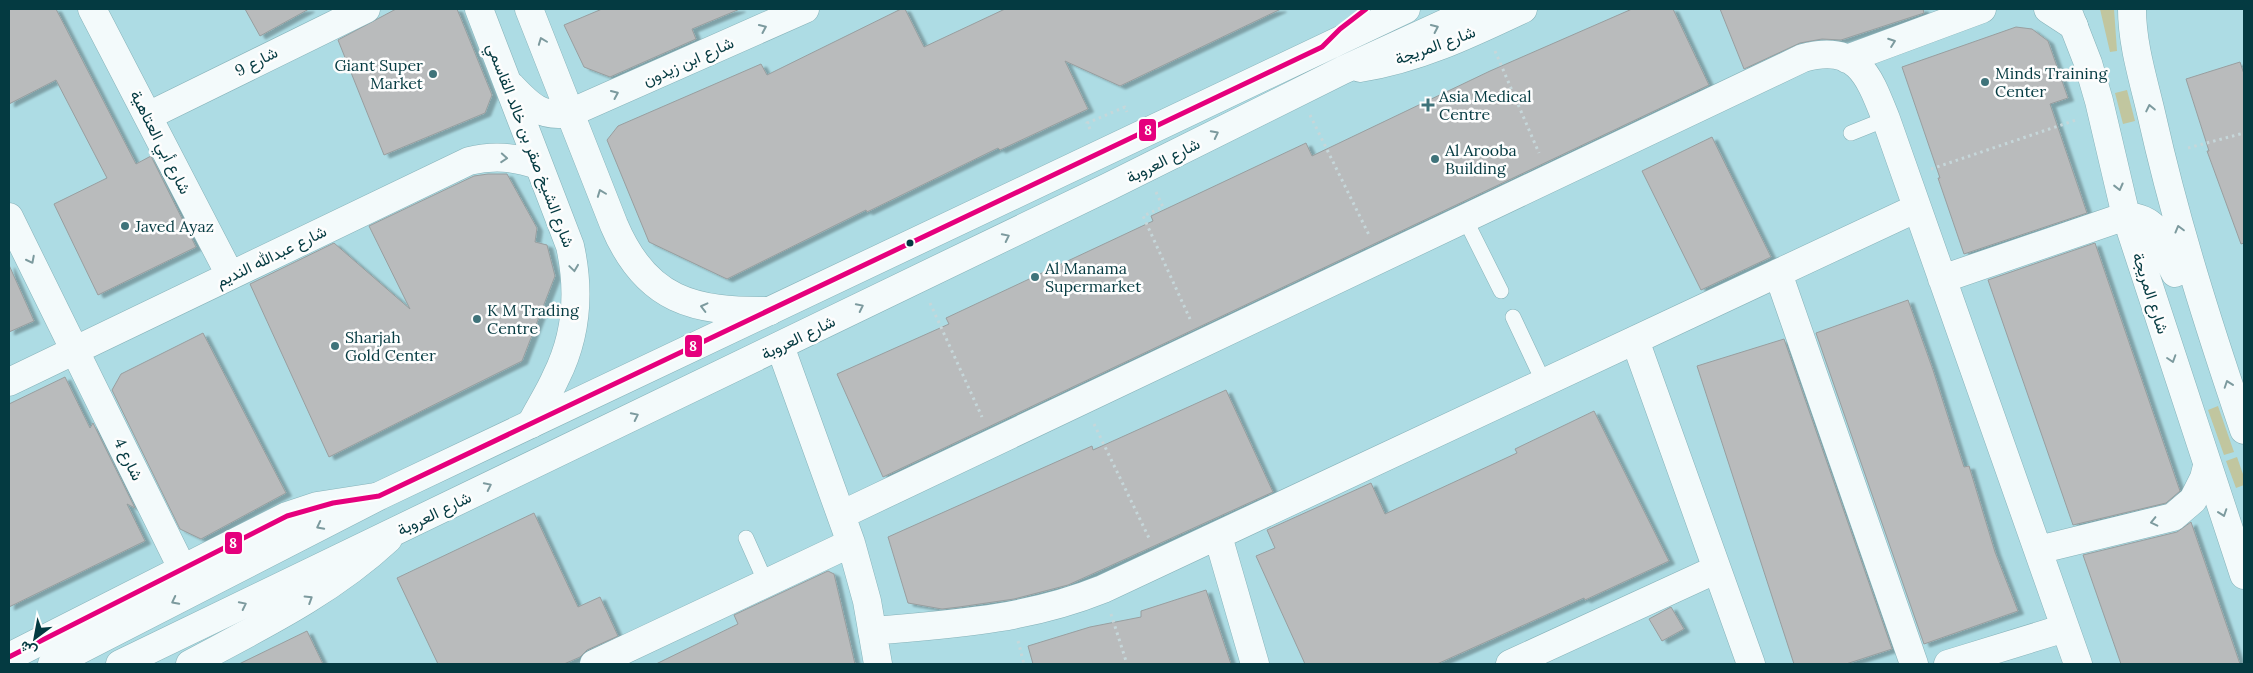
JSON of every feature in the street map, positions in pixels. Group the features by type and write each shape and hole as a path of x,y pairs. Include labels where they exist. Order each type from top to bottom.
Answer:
{"street":[{"name":"شارع أبي العتاهية","path":"92,9 230,275"},
{"name":"شارع 9","path":"148,116 366,9"},
{"name":"شارع الشيخ صقر بن خالد القاسمي","path":"479,9 570,246 575,272 576,298 572,332 566,356 530,424"},
{"path":"530,9 623,246 636,265 652,282 677,298 706,308 736,311 770,311"},
{"name":"شارع ابن زيدون","path":"570,114 806,9"},
{"path":"1322,47 1340,29 1366,9"},
{"name":"شارع العروبة","path":"52,664 379,496 1322,47 1406,9"},
{"name":"شارع المريجة","path":"1480,18 1524,9"},
{"path":"1847,59 1982,9"},
{"path":"2048,9 2070,17"},
{"path":"2132,9 2135,42 2160,155 2201,305 2244,430"},
{"name":"شارع المريجة","path":"2070,17 2099,101 2126,216 2244,575"},
{"name":"شارع العروبة","path":"120,664 1146,169 1343,70 1480,18"},
{"path":"841,515 1202,346 1803,58 1818,54 1833,54 1847,59 1860,67 1870,79 1886,119 2078,664"},
{"path":"507,82 526,101 542,112 570,114"},
{"name":"شارع عبدالله النديم","path":"9,382 469,162 486,157 503,157 538,165"},
{"path":"872,631 985,620 1039,611 1074,601 1161,563 1917,208"},
{"path":"1942,279 2126,216 2140,218 2150,223 2158,231 2177,277 2201,305"},
{"name":"شارع 4","path":"9,217 76,349 182,568"},
{"path":"1778,273 1914,664"},
{"path":"1635,340 1751,664"},
{"path":"780,346 851,543 867,601 878,664"},
{"path":"2038,550 2173,518 2192,500 2204,478 2207,466"},
{"path":"9,657 287,516 317,506 348,499 379,496"},
{"path":"190,664 319,593 360,564 397,530"},
{"path":"1218,536 1255,664"},
{"path":"594,664 851,543"},
{"path":"1510,664 1717,569"},
{"path":"1948,664 2065,628"}],"lane":[{"path":"1850,133 1886,119"},
{"path":"1465,219 1501,291"},
{"path":"1513,317 1544,383"},
{"path":"746,538 766,583"}],"path":[{"path":"1480,18 1550,179"},
{"path":"1299,92 1381,259"},
{"path":"1087,123 1125,107"},
{"path":"1906,177 2076,120 2078,128"},
{"path":"2160,155 2244,133"},
{"path":"1146,169 1163,207 1143,216 1202,346"},
{"path":"919,279 994,443"},
{"path":"1083,401 1161,563"},
{"path":"1103,589 1127,664"}],"green space":[{"path":"2100,9 2114,9 2117,51 2110,52"},
{"path":"2127,90 2135,121 2123,124 2115,93"},
{"path":"2218,406 2234,452 2224,455 2208,410"},
{"path":"2237,457 2244,477 2244,485 2236,488 2226,461"}],"building":[{"path":"9,9 56,9 136,164 151,156 196,247 98,295 54,204 107,178 56,80 9,104"},
{"path":"245,9 309,9 260,36"},
{"path":"396,9 457,9 492,95 485,113 384,155 338,40"},
{"path":"602,9 740,9 692,29 696,39 610,77 584,67 564,25"},
{"path":"901,9 905,9 924,47 1005,9 1281,9 1120,86 1065,61 1088,109 1000,150 998,148 867,212 866,210 727,279 649,242 607,140 618,126 761,64 767,75"},
{"path":"1632,9 1673,9 1709,85 883,477 837,374 949,324 946,318 1153,221 1151,216 1306,143 1312,156 1490,71"},
{"path":"1720,9 1923,9 1924,13 1841,40 1822,39 1800,43 1744,69"},
{"path":"2016,27 2032,29 2048,41 2068,98 2050,104 2087,213 1964,254 1902,67"},
{"path":"2240,62 2244,74 2244,243 2241,244 2207,151 2209,151 2186,79"},
{"path":"1712,137 1771,257 1701,290 1642,171"},
{"path":"507,174 537,228 535,242 547,245 555,276 522,361 329,457 250,284 334,243 410,309 369,226 474,176"},
{"path":"2095,243 2180,491 2166,503 2073,525 1988,280"},
{"path":"9,265 34,321 9,332"},
{"path":"1908,300 1964,467 1969,466 1995,552 2018,611 1924,644 1816,333"},
{"path":"203,333 286,493 201,539 180,529 112,390 121,374"},
{"path":"1784,339 1892,649 1846,664 1794,664 1697,366"},
{"path":"65,377 90,428 93,423 135,508 127,504 145,541 9,607 9,404"},
{"path":"1226,390 1273,492 1068,585 1014,599 942,609 908,603 888,537 1092,446 1093,450"},
{"path":"1594,411 1669,561 1585,600 1584,598 1437,664 1305,664 1256,556 1275,548 1267,530 1371,483 1385,514 1517,453 1515,449"},
{"path":"534,513 578,607 600,597 618,636 587,650 580,657 564,664 438,664 397,578"},
{"path":"2191,522 2240,664 2121,664 2083,555 2177,532"},
{"path":"828,571 834,574 855,664 656,664 738,624 734,615"},
{"path":"1206,590 1231,664 1033,664 1028,646 1090,627 1141,617 1141,611"},
{"path":"1671,607 1684,629 1662,641 1649,619"},
{"path":"307,631 323,664 239,664"}],"transit line":[{"name":"8","path":"9,657 287,516 333,503 379,496 1322,47 1340,29 1366,9"}],"place":[{"name":"Giant Super Market","path":"433,74"},
{"name":"Minds Training Center","path":"1985,82"},
{"name":"Asia Medical Centre","path":"1428,105"},
{"name":"Al Arooba Building","path":"1435,159"},
{"name":"Javed Ayaz","path":"125,226"},
{"name":"Al Manama Supermarket","path":"1035,277"},
{"name":"K M Trading Centre","path":"477,319"},
{"name":"Sharjah Gold Center","path":"335,346"}]}
